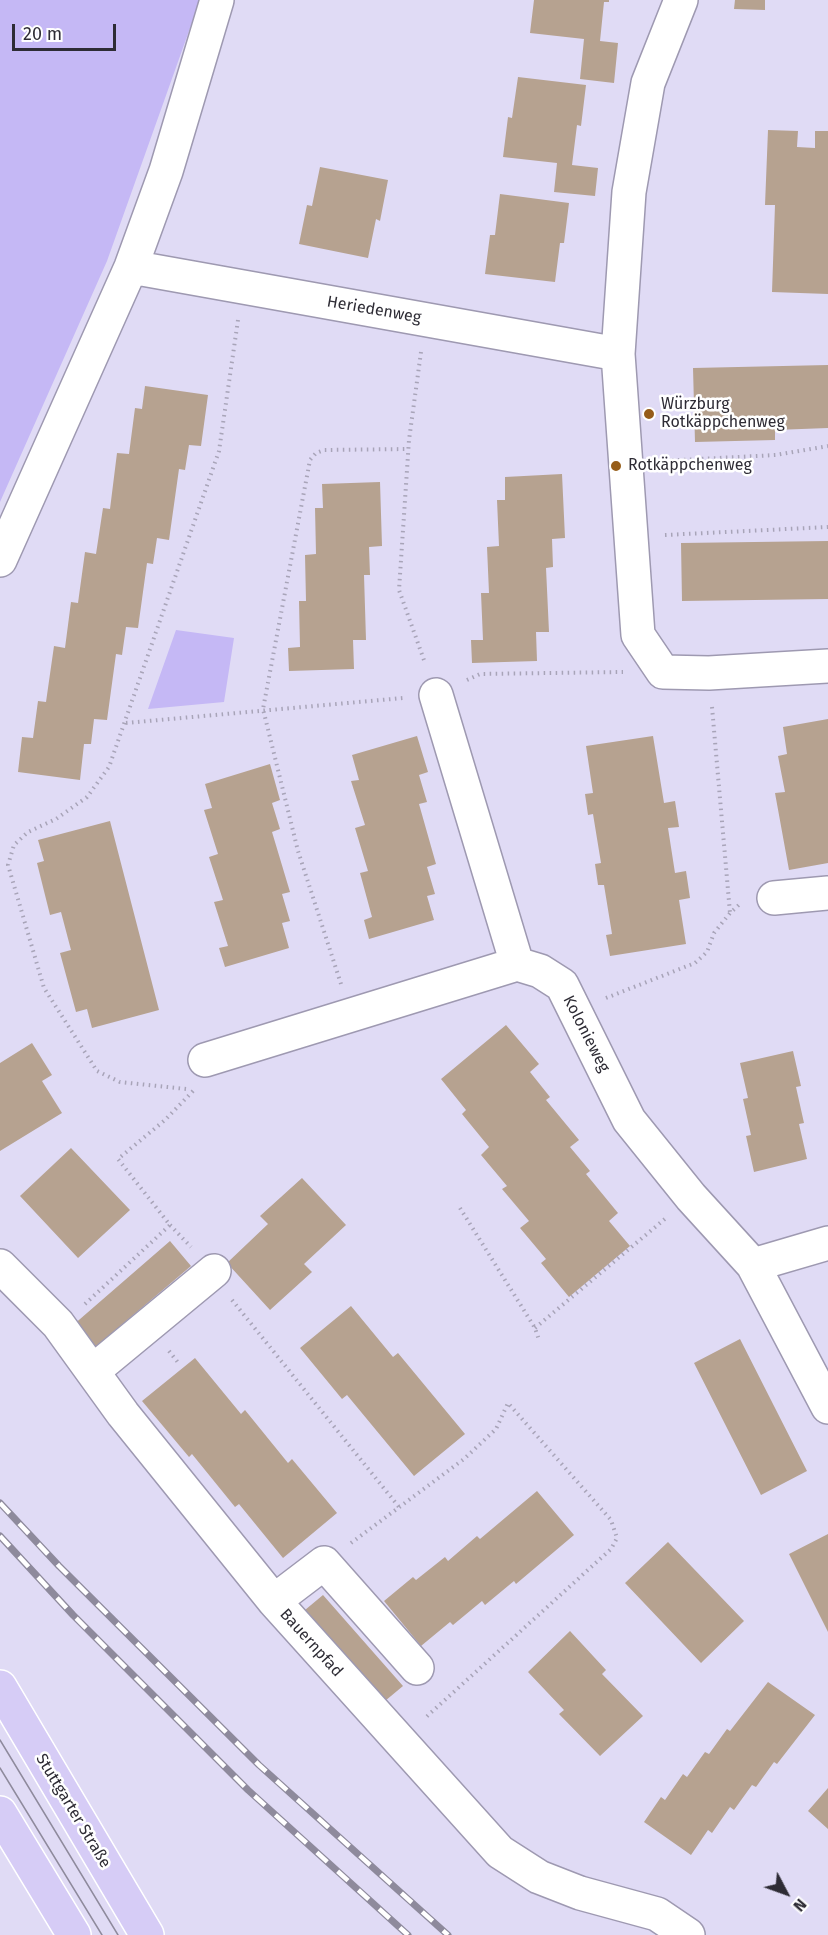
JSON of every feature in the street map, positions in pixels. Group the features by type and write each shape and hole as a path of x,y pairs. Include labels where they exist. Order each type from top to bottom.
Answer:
{"main road":[{"name":"Stuttgarter Straße","path":"0,1687 147,1935"},
{"path":"0,1813 74,1935"}],"street":[{"path":"0,560 131,267 166,171 217,0"},
{"path":"681,0 648,83 629,192 618,354 638,635 663,672 709,673 828,666"},
{"name":"Heriedenweg","path":"131,267 618,354"},
{"path":"199,1075 351,1015 517,964 436,695"},
{"path":"774,898 828,892"},
{"name":"Kolonieweg","path":"517,964 540,971 562,985 629,1120 692,1197 753,1265 828,1407"},
{"path":"753,1265 828,1243"},
{"name":"Bauernpfad","path":"0,1266 58,1324 123,1414 274,1601 500,1851 539,1877 580,1893 657,1914 688,1935"},
{"path":"93,1371 214,1271"},
{"path":"274,1601 324,1563 417,1668"}],"path":[{"path":"199,1075 120,1083 97,1071 44,988 8,865 14,845 28,832 56,819 87,797 110,767 219,451 243,287"},
{"path":"426,319 408,449 399,590 436,695"},
{"path":"627,462 776,455 828,446"},
{"path":"351,1015 298,851 263,710 310,460 316,453 324,450 408,449"},
{"path":"631,536 785,531 828,527"},
{"path":"126,723 436,695 480,674 663,672"},
{"path":"709,673 730,913"},
{"path":"574,1011 695,963 707,952 714,933 744,900 774,898"},
{"path":"199,1075 165,1120 118,1159 170,1225 214,1271 238,1310 399,1508"},
{"path":"535,1328 692,1197"},
{"path":"460,1208 535,1328 539,1340"},
{"path":"80,1309 170,1225"},
{"path":"369,1529 464,1459 496,1429 508,1403 611,1520 617,1538 612,1549 445,1701"}],"shaded area":[{"path":"0,0 200,0 107,261 0,502"},
{"path":"176,630 234,638 224,702 148,709"}],"building":[{"path":"534,0 609,0 609,2 604,2 600,41 618,43 614,83 580,79 584,39 530,33"},
{"path":"735,0 765,0 765,10 734,9"},
{"path":"518,77 586,85 581,126 577,125 572,165 598,168 595,196 554,192 557,163 503,157 508,117 512,118"},
{"path":"768,130 798,131 797,147 815,148 815,131 828,131 828,294 772,292 775,205 765,205"},
{"path":"320,167 388,180 380,221 376,219 368,258 299,244 307,205 312,206"},
{"path":"500,194 569,203 564,243 560,243 555,282 485,274 490,235 495,235"},
{"path":"828,365 828,428 775,430 775,440 695,442 693,368"},
{"path":"145,386 208,395 201,446 189,445 185,470 179,469 169,540 157,538 153,564 147,563 138,628 126,627 122,655 116,654 107,720 94,719 91,744 84,744 80,780 18,772 22,737 33,738 38,701 46,702 54,646 65,648 71,602 78,603 85,552 96,554 103,508 110,509 117,453 129,454 135,408 142,409"},
{"path":"562,474 565,538 552,539 553,567 546,568 549,632 536,632 537,661 472,663 471,640 483,640 481,593 489,593 487,547 499,546 497,500 505,500 505,477"},
{"path":"380,482 382,546 369,547 370,575 364,575 366,640 353,640 354,669 289,671 288,648 300,647 299,601 306,601 305,555 316,554 315,508 323,508 322,484"},
{"path":"828,541 828,599 682,601 681,543"},
{"path":"828,719 828,863 789,870 775,793 785,792 778,756 787,754 783,727"},
{"path":"417,736 428,772 419,775 427,802 419,804 436,864 427,867 435,894 427,896 434,920 369,939 364,920 372,917 360,873 368,871 355,828 365,825 351,781 359,780 352,755"},
{"path":"653,736 664,803 675,801 679,827 668,828 675,873 686,871 690,898 679,900 686,944 610,956 606,935 612,934 604,885 598,885 595,864 601,863 593,814 588,815 585,794 593,793 586,746"},
{"path":"270,764 280,800 272,803 280,829 272,832 290,892 282,894 290,921 282,923 289,948 225,967 219,948 228,946 214,902 223,900 209,857 218,854 204,810 212,808 205,784"},
{"path":"110,821 159,1010 92,1028 87,1009 76,1012 60,953 71,950 61,912 50,915 37,863 44,861 38,840"},
{"path":"506,1025 539,1064 530,1072 550,1097 546,1100 579,1140 570,1147 590,1171 586,1174 618,1213 609,1221 630,1246 569,1297 541,1263 546,1259 520,1228 529,1221 502,1189 507,1186 481,1155 489,1147 462,1114 466,1110 441,1079"},
{"path":"32,1043 52,1075 42,1081 62,1113 0,1151 0,1063"},
{"path":"793,1051 801,1086 796,1087 804,1123 799,1124 807,1159 754,1172 746,1136 751,1135 743,1099 748,1098 740,1063"},
{"path":"71,1148 130,1210 78,1258 20,1196"},
{"path":"302,1178 346,1225 304,1264 312,1272 270,1310 227,1263 268,1224 260,1216"},
{"path":"170,1241 191,1266 92,1350 72,1326"},
{"path":"351,1306 393,1357 398,1353 465,1434 414,1476 347,1395 342,1399 300,1348"},
{"path":"740,1339 807,1471 761,1495 694,1363"},
{"path":"195,1358 241,1414 245,1410 288,1463 292,1459 337,1513 283,1558 239,1504 235,1507 192,1454 189,1457 142,1401"},
{"path":"537,1491 574,1535 516,1584 514,1581 485,1605 482,1601 453,1625 450,1622 421,1646 384,1601 413,1577 416,1580 445,1557 448,1561 477,1536 480,1539"},
{"path":"828,1534 828,1632 789,1554"},
{"path":"668,1542 744,1621 701,1663 625,1583"},
{"path":"323,1595 403,1686 379,1706 299,1615"},
{"path":"570,1631 606,1670 602,1674 643,1716 600,1756 559,1714 564,1710 528,1672"},
{"path":"768,1682 815,1715 777,1764 774,1762 756,1787 752,1785 734,1810 730,1807 712,1833 708,1830 691,1855 644,1822 661,1797 665,1800 683,1774 687,1777 705,1752 709,1754 727,1729 730,1731"},
{"path":"828,1788 828,1829 808,1811"}],"tram line":[{"path":"0,1740 118,1935"},
{"path":"0,1768 102,1935"}],"railway":[{"path":"0,1503 59,1566 259,1765 448,1935"},
{"path":"0,1536 73,1615 248,1790 408,1935"}],"place":[{"name":"Würzburg Rotkäppchenweg","path":"649,414"},
{"name":"Rotkäppchenweg","path":"616,466"}]}
